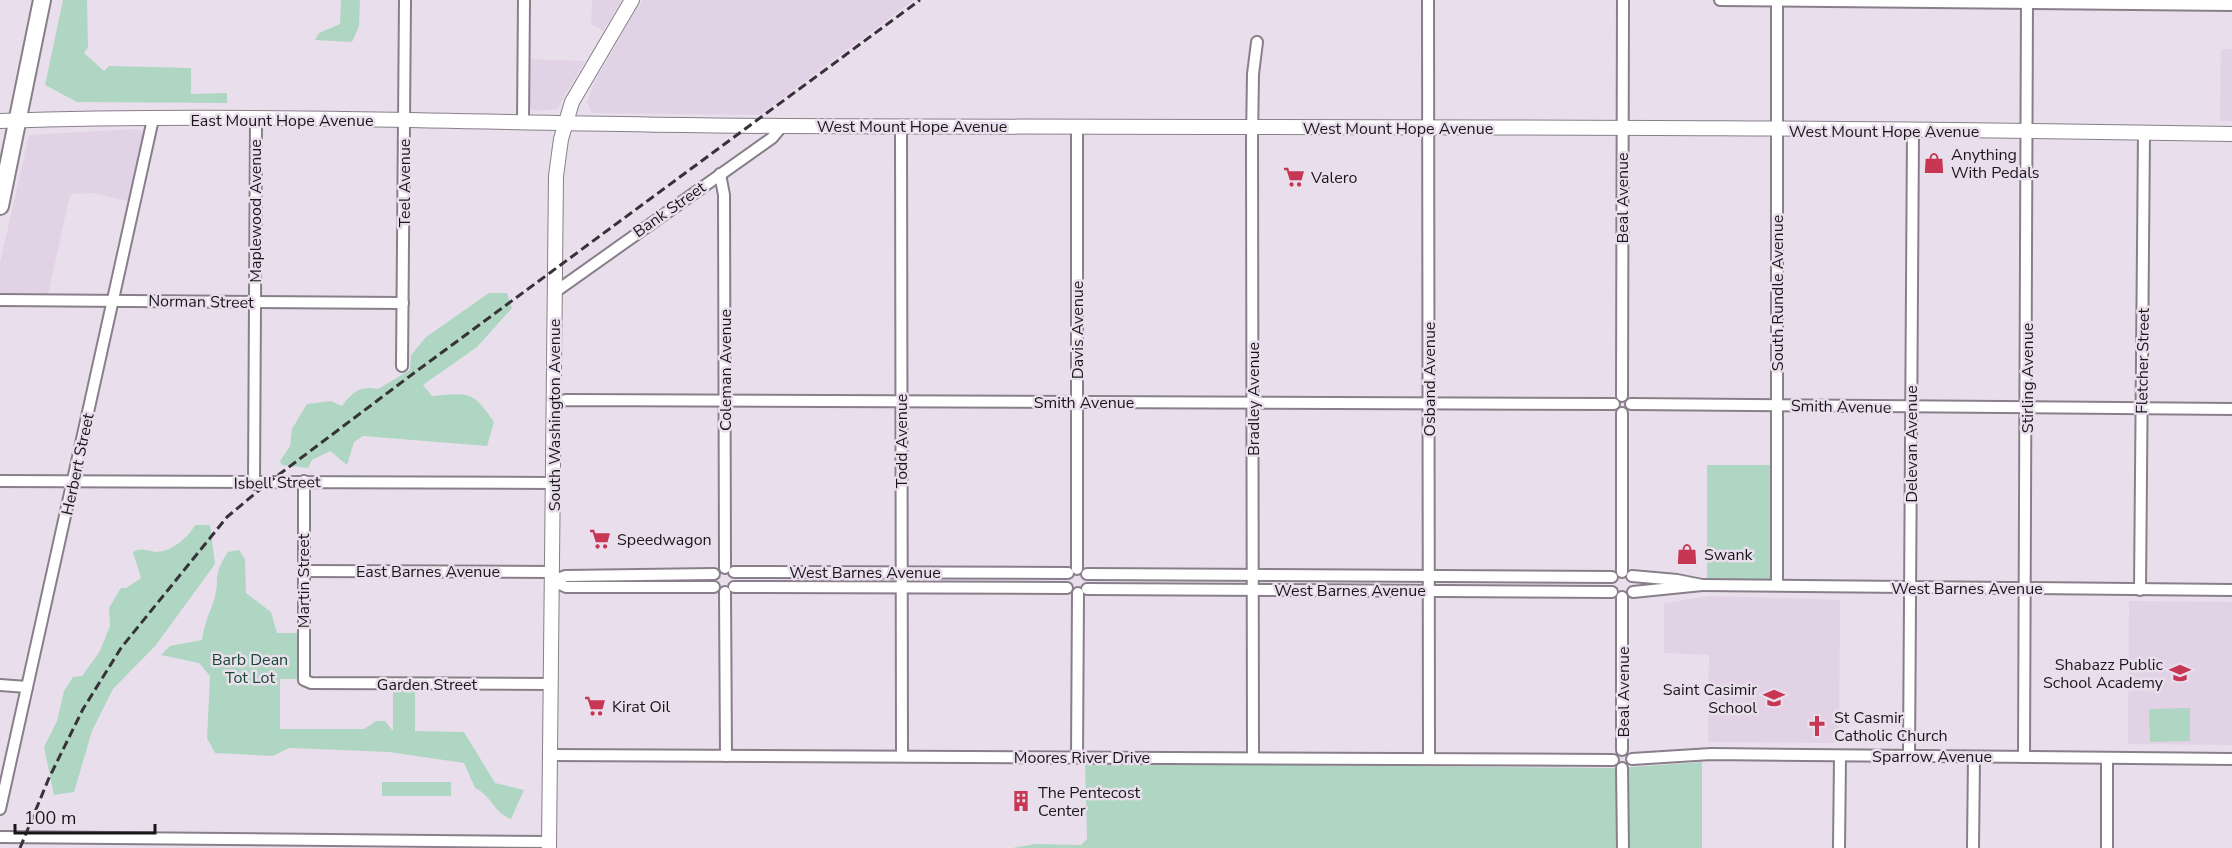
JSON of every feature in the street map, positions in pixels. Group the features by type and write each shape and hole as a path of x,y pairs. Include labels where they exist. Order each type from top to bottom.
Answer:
{"main road":[{"path":"0,206 42,0"}],"street":[{"name":"Teel Avenue","path":"402,366 405,0"},
{"path":"523,122 524,0"},
{"name":"South Washington Avenue","path":"549,845 556,187 565,123 580,86 632,0"},
{"name":"Osband Avenue","path":"1428,0 1430,758"},
{"name":"Beal Avenue","path":"1622,396 1623,0"},
{"path":"1720,0 2232,4"},
{"name":"South Rundle Avenue","path":"1777,0 1777,585"},
{"name":"Stirling Avenue","path":"2024,757 2027,1"},
{"name":"Bradley Avenue","path":"1253,757 1253,74 1257,42"},
{"name":"Herbert Street","path":"0,809 153,119"},
{"name":"East Mount Hope Avenue","path":"0,121 256,119 565,123"},
{"name":"Maplewood Avenue","path":"254,484 256,119"},
{"name":"West Mount Hope Avenue","path":"565,123 782,126 1622,128 2232,134"},
{"name":"Bank Street","path":"555,292 772,138 782,126"},
{"name":"Todd Avenue","path":"901,126 902,756"},
{"name":"Davis Avenue","path":"1077,127 1078,572"},
{"name":"Delevan Avenue","path":"1909,756 1913,131"},
{"name":"Fletcher Street","path":"2140,590 2144,133"},
{"name":"Coleman Avenue","path":"720,174 724,195 729,570 737,580 730,590"},
{"name":"Norman Street","path":"0,300 403,303"},
{"path":"1622,396 1631,404 1628,412 1622,413 1615,410 1616,399 1622,396"},
{"name":"Smith Avenue","path":"554,403 566,400 1614,404"},
{"name":"Smith Avenue","path":"1631,404 2232,409"},
{"path":"1622,413 1622,575 1635,586 1623,594 1610,585 1622,575"},
{"name":"Isbell Street","path":"0,481 254,484 303,481 554,483"},
{"name":"Martin Street","path":"303,481 304,680"},
{"path":"553,576 714,574 729,570"},
{"name":"West Barnes Avenue","path":"729,570 1429,576 1622,575 1677,580 1702,585"},
{"name":"East Barnes Avenue","path":"303,571 553,576"},
{"path":"1077,756 1082,591 1090,583 1078,572 1065,580 1067,588 1082,591"},
{"path":"714,574 714,586"},
{"path":"553,576 566,587 714,586 730,590 726,756"},
{"name":"West Barnes Avenue","path":"1082,591 1429,590 1623,594 1702,585 2232,590"},
{"name":"West Barnes Avenue","path":"730,590 1067,588"},
{"name":"Beal Avenue","path":"1622,750 1623,594"},
{"name":"Garden Street","path":"304,680 311,683 550,684"},
{"path":"0,685 27,687"},
{"path":"1622,750 1628,752 1632,759 1628,767 1622,768 1617,767 1613,760 1617,752 1622,750"},
{"name":"Sparrow Avenue","path":"1632,759 1711,754 2232,759"},
{"name":"Moores River Drive","path":"550,755 1613,760"},
{"path":"1839,848 1840,756"},
{"path":"1973,848 1974,757"},
{"path":"2106,848 2107,758"},
{"path":"1622,768 1623,848"},
{"path":"0,837 194,843 549,845"}],"shaded area":[{"path":"592,0 622,0 603,31 591,24"},
{"path":"642,0 914,0 760,115 592,113 587,102 595,81"},
{"path":"2221,49 2232,49 2232,121 2220,121"},
{"path":"529,59 585,61 557,109 535,111 529,107"},
{"path":"137,129 143,133 129,201 92,193 72,194 48,295 0,294 0,263 29,135"},
{"name":"Saint Casimir School","path":"1710,596 1840,600 1839,743 1708,742 1709,655 1664,653 1664,603"},
{"name":"Shabazz Public School Academy","path":"2129,601 2232,602 2232,745 2128,744"}],"green space":[{"path":"63,0 87,0 88,47 84,53 104,71 109,66 191,68 191,94 227,93 227,103 77,102 45,85"},
{"path":"341,0 360,0 359,26 352,42 315,40 319,33 340,24"},
{"path":"489,293 507,293 512,308 477,347 423,385 432,396 463,394 475,399 494,422 487,446 363,436 354,442 347,465 330,451 312,460 308,468 282,465 280,461 290,446 292,429 307,404 331,401 342,406 357,391 366,388 378,389 410,370 411,355 426,337"},
{"path":"1707,465 1772,465 1772,580 1707,580"},
{"path":"195,525 210,525 215,564 156,645 113,689 92,731 74,792 54,795 44,747 57,721 64,691 73,677 82,676 100,651 110,626 109,608 121,588 126,588 141,578 133,552 142,550 156,552 173,547 184,539"},
{"name":"Barb Dean Tot Lot","path":"239,550 245,559 246,593 271,612 277,633 297,633 297,679 280,679 280,729 364,729 376,721 385,721 393,731 393,689 415,689 415,731 464,732 495,783 524,790 511,819 500,813 485,795 475,788 464,763 389,752 289,748 273,756 215,753 207,738 210,676 199,663 161,655 170,646 202,640 216,592 220,567 228,552"},
{"path":"2190,708 2190,741 2150,742 2149,709"},
{"path":"1702,762 1702,848 1013,848 1035,844 1081,845 1087,839 1085,763 1616,768"},
{"path":"382,782 451,782 451,796 382,796"}],"railway":[{"path":"20,848 49,778 83,709 121,648 227,517 269,482 414,373 920,0"}],"place":[{"name":"Anything With Pedals","path":"1934,163"},
{"name":"Valero","path":"1294,177"},
{"name":"Speedwagon","path":"600,539"},
{"name":"Swank","path":"1687,554"},
{"name":"Shabazz Public School Academy","path":"2180,673"},
{"name":"Saint Casimir School","path":"1774,698"},
{"name":"Kirat Oil","path":"595,706"},
{"name":"St Casmir Catholic Church","path":"1817,726"},
{"name":"The Pentecost Center","path":"1021,801"}]}
